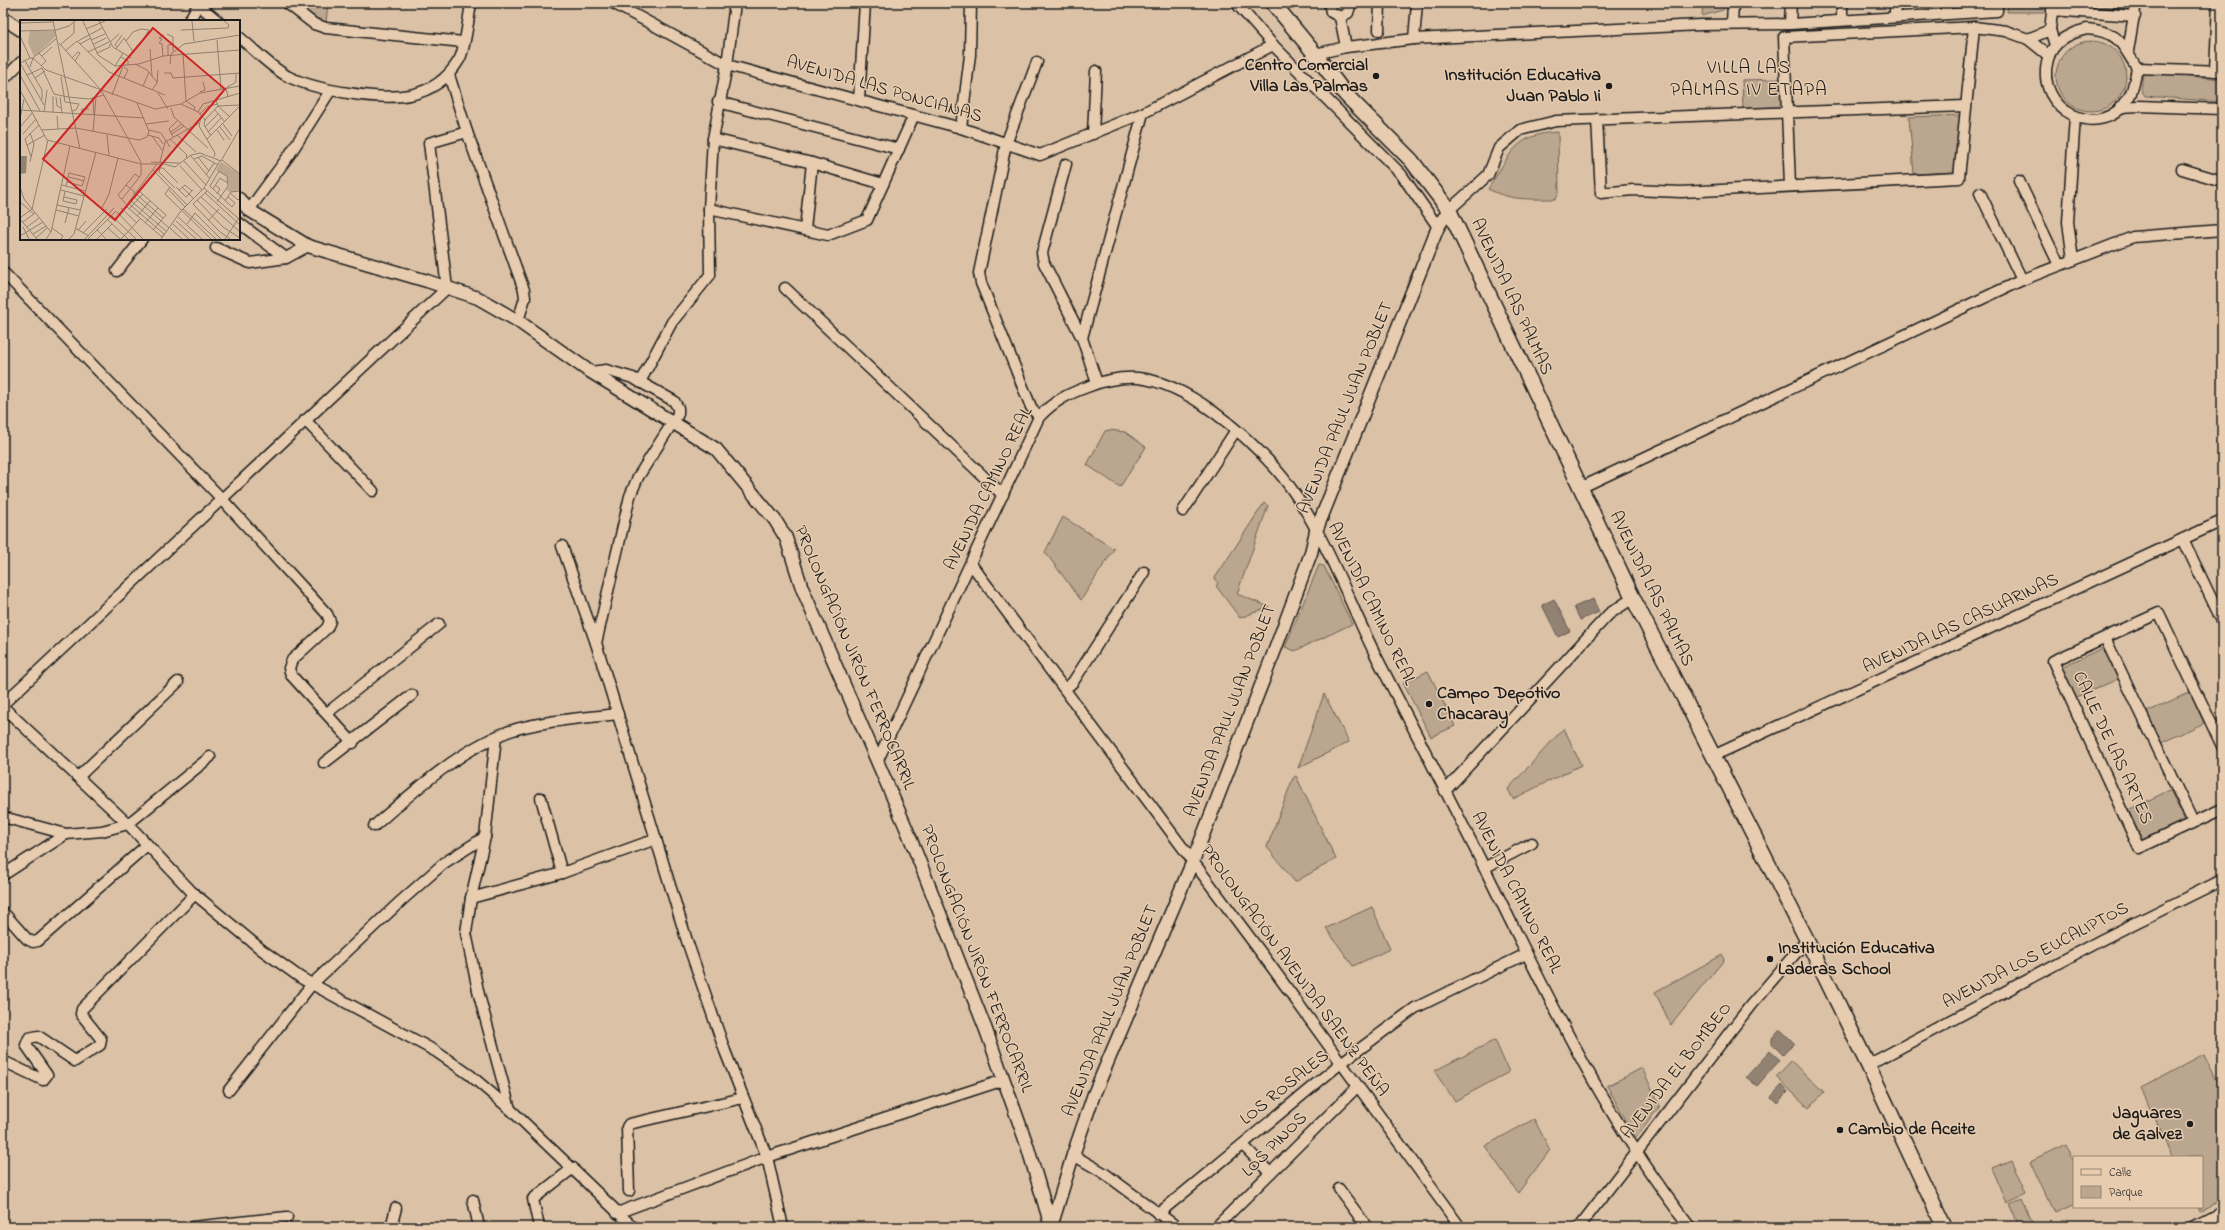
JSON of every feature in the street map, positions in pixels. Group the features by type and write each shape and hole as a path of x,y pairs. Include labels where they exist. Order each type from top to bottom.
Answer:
{"main road":[{"name":"AVENIDA LAS PALMAS","path":"1273,3 1315,54 1346,95 1411,160 1449,210 1633,598 1807,940 1868,1065 1944,1227"}],"street":[{"path":"287,3 314,24 326,28 463,42"},
{"path":"240,38 288,76 307,85 330,91 383,98 410,95 434,86 449,75 460,58 473,3"},
{"name":"AVENIDA LAS PONCIANAS","path":"612,3 727,65 960,128 1040,155 1143,113 1273,45"},
{"path":"640,382 672,322 710,275 709,209 713,139 718,102 727,65 735,3"},
{"path":"859,100 865,3"},
{"path":"960,128 970,55 971,3"},
{"path":"1236,3 1273,45 1401,174 1438,227"},
{"path":"1329,3 1331,12 1340,17 1346,47"},
{"path":"1340,17 1348,13 1351,3"},
{"path":"1379,30 1380,3"},
{"path":"1414,39 1417,3"},
{"path":"1732,24 1733,3"},
{"path":"1790,24 1791,3"},
{"path":"1842,3 1842,20"},
{"path":"1895,3 1895,17"},
{"path":"1946,3 1946,14"},
{"path":"1315,54 1346,47 1414,39 1732,24 1790,24 1997,11 1997,3"},
{"path":"2128,51 2136,3"},
{"path":"2137,68 2218,71 2218,3"},
{"path":"189,20 197,4 217,20"},
{"path":"2055,45 2050,30 2052,6 2135,16"},
{"path":"3,18 20,29"},
{"path":"1597,119 1601,193 1633,190 1681,192 1790,185 1959,178 1974,27"},
{"path":"1790,185 1784,37 1974,27 2006,31 2028,39 2049,56"},
{"path":"2087,29 2099,30 2111,34 2121,42 2128,51 2137,68 2133,87 2128,98 2120,107 2110,114 2099,118 2087,119 2075,116 2064,111 2048,92 2045,80 2045,68 2055,45 2064,37 2087,29"},
{"path":"2028,39 2050,30"},
{"path":"1037,62 1006,144 979,273 981,283 1032,407 1040,417"},
{"path":"3,80 20,63"},
{"path":"1093,134 1096,71"},
{"path":"449,75 467,132 524,290 525,298 518,321"},
{"path":"1323,95 1335,80"},
{"path":"249,210 290,154 330,91"},
{"path":"718,102 898,149"},
{"path":"1449,210 1488,175 1499,148 1520,130 1556,121 1965,106"},
{"path":"2120,107 2139,106 2222,110"},
{"path":"1082,338 1143,113"},
{"path":"709,209 828,234 867,220 914,115"},
{"path":"2073,260 2068,222 2075,116"},
{"path":"467,132 429,144 447,288 221,498 3,705 128,824 196,894 262,950 312,984 435,1051 470,1075 510,1109 633,1227"},
{"path":"713,139 812,163 883,184"},
{"path":"805,229 812,163"},
{"path":"1066,164 1042,252 1044,263 1082,338 1097,383"},
{"path":"2182,169 2222,181"},
{"path":"2019,181 2059,265"},
{"path":"1980,192 2022,280"},
{"name":"PROLONGACIÓN JIRÓN FERROCARRIL","path":"240,200 249,210 308,246 478,298 518,321 591,372 716,449 775,520 786,538 802,588 919,860 1004,1080 1052,1226"},
{"name":"AVENIDA PAUL JUAN POBLET","path":"1052,1226 1073,1155 1094,1094 1193,861 1276,647 1311,553 1316,531 1438,227 1449,210"},
{"path":"240,224 286,258"},
{"path":"1580,488 2022,280 2059,265 2132,237 2222,230"},
{"path":"117,271 141,240"},
{"path":"216,248 250,263 286,258 308,246"},
{"path":"3,272 221,498 327,614 330,621 327,628 292,660 289,668 291,675 353,743"},
{"path":"785,288 1003,495"},
{"path":"591,372 606,370 640,382 674,401 678,412 638,478 630,496 596,643"},
{"name":"AVENIDA CAMINO REAL","path":"877,762 1040,417 1053,402 1097,383 1136,378 1158,382 1187,396 1236,430 1276,468 1297,498 1316,531 1359,623 1573,1044 1636,1153 1690,1227"},
{"path":"305,420 372,491"},
{"path":"1183,511 1236,430"},
{"name":"AVENIDA LAS CASUARINAS","path":"1713,756 2222,521"},
{"path":"2183,539 2222,621"},
{"path":"562,546 596,643 689,949 743,1098 767,1157 783,1227"},
{"name":"PROLONGACIÓN AVENIDA SAENZ PEÑA","path":"971,564 1193,861 1460,1227"},
{"path":"1065,689 1073,682 1144,572"},
{"path":"1445,791 1604,619 1633,598"},
{"path":"2222,746 2159,613 2105,638 2193,822 2222,809"},
{"path":"327,713 439,624"},
{"name":"CALLE DE LAS ARTES","path":"2105,638 2053,661 2139,848 2193,822"},
{"path":"78,777 178,682"},
{"path":"324,764 353,743 412,695"},
{"path":"374,826 441,770 496,737 525,727 618,714"},
{"path":"496,737 485,837 471,898 466,933 479,995 510,1109"},
{"path":"3,817 66,834 102,831 128,824 210,757"},
{"path":"541,798 562,873"},
{"path":"3,875 66,834"},
{"path":"229,1090 312,984 444,863 485,837"},
{"path":"471,898 562,873 656,839"},
{"path":"1484,868 1532,843"},
{"path":"3,912 27,939 33,942 38,941 147,845"},
{"name":"AVENIDA LOS EUCALIPTOS","path":"1868,1065 2103,939 2222,880"},
{"path":"3,1060 42,1080 47,1075 26,1045 29,1038 38,1036 75,1061 100,1045 101,1039 81,1014 82,1009 196,894"},
{"name":"AVENIDA EL BOMBEO","path":"1579,1227 1750,1006 1807,940"},
{"name":"LOS ROSALES","path":"1158,1214 1341,1064 1415,1008 1526,954"},
{"path":"617,1213 767,1157 1004,1080"},
{"name":"LOS PINOS","path":"1216,1227 1358,1086"},
{"path":"629,1191 627,1127 630,1124 743,1098"},
{"path":"1243,1145 1270,1174"},
{"path":"1073,1155 1104,1174 1177,1227"},
{"path":"539,1227 533,1199 573,1168"},
{"path":"1040,1186 1048,1191 1055,1192 1063,1189"},
{"path":"1339,1189 1367,1227"},
{"path":"473,1200 479,1227"},
{"path":"391,1227 396,1208"},
{"path":"2193,1227 2222,1212"},
{"path":"192,1227 287,1217"}],"green space":[{"path":"295,3 328,3 326,23 316,20"},
{"path":"1703,3 1728,3 1723,10 1702,16"},
{"path":"2008,3 2048,3 2047,12 2007,12"},
{"path":"2073,3 2130,3 2130,9"},
{"path":"2084,41 2098,41 2111,47 2120,56 2124,62 2126,76 2124,90 2116,101 2105,109 2098,111 2084,111 2077,109 2066,101 2058,90 2056,83 2056,69 2058,62 2066,51 2077,43"},
{"path":"2147,72 2222,79 2222,102 2145,96 2141,90 2143,74"},
{"path":"1780,79 1781,107 1743,108 1742,80"},
{"path":"1961,115 1954,172 1914,174 1909,117"},
{"path":"1558,132 1559,193 1555,199 1529,199 1505,196 1488,189 1508,157 1522,142 1532,137"},
{"path":"1105,431 1125,432 1146,447 1120,487 1087,465"},
{"path":"1264,503 1268,506 1237,594 1269,607 1240,618 1216,586 1218,584 1215,578"},
{"path":"1063,517 1114,549 1081,600 1045,552"},
{"path":"1319,565 1324,566 1352,624 1295,651 1285,647"},
{"path":"2103,648 2118,679 2075,698 2061,667"},
{"name":"Campo Depotivo Chacaray","path":"1428,671 1455,726 1431,737 1403,683"},
{"path":"2190,692 2204,723 2161,743 2147,712"},
{"path":"1324,694 1349,742 1298,768"},
{"path":"1564,728 1581,765 1513,799 1508,789"},
{"path":"1296,776 1336,859 1295,882 1267,847 1293,778"},
{"path":"2170,790 2185,821 2142,840 2128,810"},
{"path":"1372,907 1390,949 1353,966 1326,928"},
{"path":"1722,955 1724,960 1671,1025 1655,992"},
{"path":"1495,1040 1509,1072 1455,1101 1434,1071"},
{"name":"Jaguares de Galvez","path":"2204,1054 2222,1091 2222,1199 2200,1211 2198,1208 2203,1208 2203,1156 2174,1156 2140,1088"},
{"path":"1791,1061 1824,1092 1809,1108 1776,1077"},
{"path":"1642,1068 1660,1106 1636,1138 1607,1086"},
{"path":"1534,1119 1550,1150 1518,1193 1485,1146"},
{"path":"2066,1144 2073,1159 2073,1204 2054,1213 2030,1161"},
{"path":"2011,1160 2026,1194 2007,1203 1992,1168"},
{"path":"2022,1200 2034,1227 2020,1227 2010,1205"}],"shaded area":[{"path":"1554,599 1570,631 1558,637 1542,605"},
{"path":"1593,599 1599,612 1580,620 1574,607"},
{"path":"1780,1029 1794,1043 1783,1055 1772,1044 1772,1038"},
{"path":"1770,1051 1780,1060 1757,1086 1746,1077"},
{"path":"1782,1085 1788,1092 1777,1103 1771,1097"}],"place":[{"name":"Centro Comercial Villa Las Palmas","path":"1376,76"},
{"name":"Institución Educativa Juan Pablo Ii","path":"1609,86"},
{"name":"Campo Depotivo Chacaray","path":"1429,704"},
{"name":"Institución Educativa Laderas School","path":"1770,959"},
{"name":"Jaguares de Galvez","path":"2190,1124"},
{"name":"Cambio de Aceite","path":"1840,1130"}],"district":[{"name":"VILLA LAS PALMAS IV ETAPA","path":"1749,79"}]}
